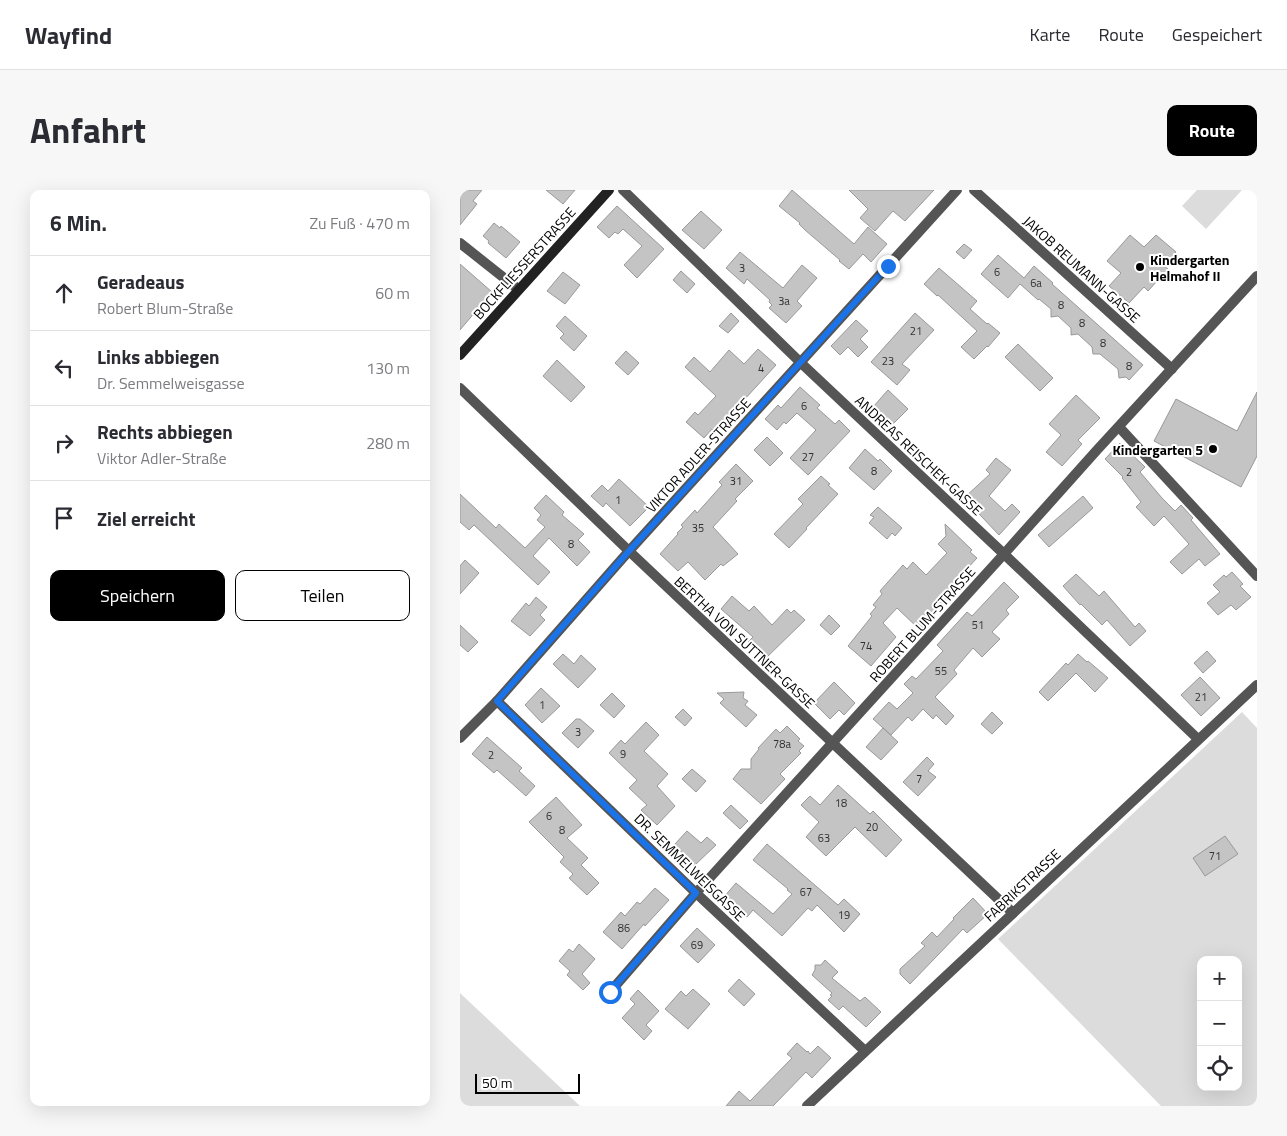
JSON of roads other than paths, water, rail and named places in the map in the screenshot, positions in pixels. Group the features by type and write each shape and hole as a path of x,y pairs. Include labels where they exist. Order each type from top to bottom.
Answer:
{"main road":[{"name":"BOCKFLIESSERSTRASSE","path":"460,355 609,190"}],"street":[{"name":"ANDREAS REISCHEK-GASSE","path":"623,190 1198,739"},
{"name":"VIKTOR ADLER-STRASSE","path":"460,738 497,701 629,551 957,190"},
{"name":"JAKOB REUMANN-GASSE","path":"974,190 1172,369"},
{"path":"460,243 518,289"},
{"name":"ROBERT BLUM-STRASSE","path":"610,992 696,893 1257,276"},
{"name":"BERTHA VON SUTTNER-GASSE","path":"460,388 629,551 1013,913"},
{"path":"1118,427 1257,576"},
{"name":"FABRIKSTRASSE","path":"807,1106 1257,685"},
{"name":"DR. SEMMELWEISGASSE","path":"497,701 696,893 865,1052"}],"place":[{"name":"Kindergarten Helmahof II","path":"1140,267"},
{"name":"Kindergarten 5","path":"1213,449"}]}
